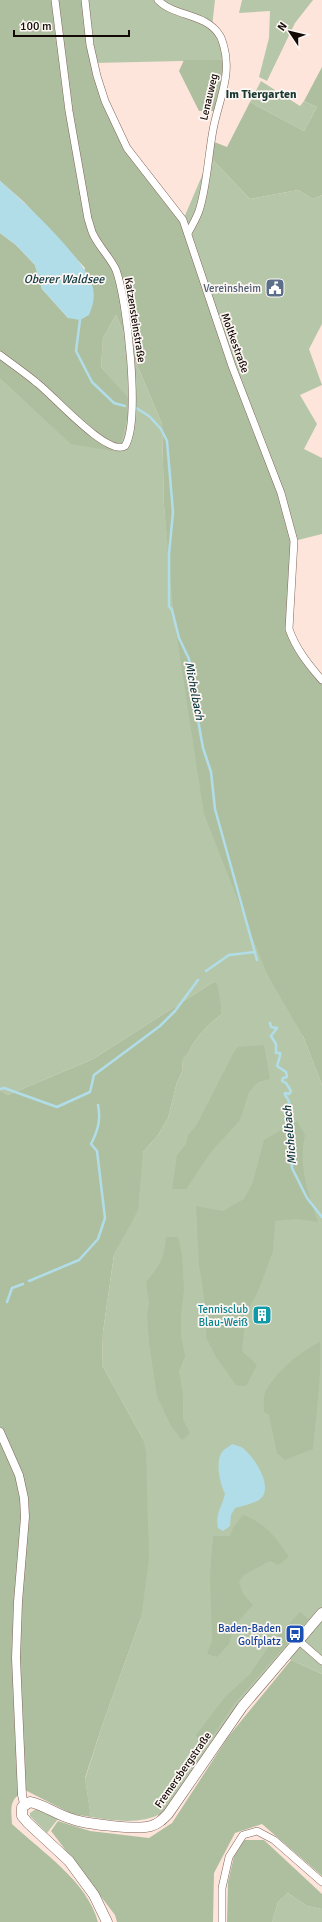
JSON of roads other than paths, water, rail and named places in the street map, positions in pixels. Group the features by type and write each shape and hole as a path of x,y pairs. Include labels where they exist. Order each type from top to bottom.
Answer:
{"main road":[{"name":"Fremersbergstraße","path":"24,1804 30,1802 36,1803 65,1817 82,1822 141,1827 158,1823 168,1814 242,1707 322,1613"},
{"path":"24,1804 22,1816 69,1861 94,1895 107,1922"}],"street":[{"name":"Katzensteinstraße","path":"0,355 37,383 95,435 116,447 125,446 132,419 133,398 122,296 116,270 93,234 88,219 69,111 54,0"},
{"name":"Moltkestraße","path":"86,0 90,46 97,76 111,115 127,148 183,220 211,308 281,493 294,541 289,629 293,641 305,660 322,680"},
{"name":"Lenauweg","path":"158,0 172,9 200,20 212,27 221,36 227,60 224,92 213,130 210,157 199,211 188,233"},
{"path":"0,1432 19,1475 24,1498 25,1517 18,1602 16,1658 22,1795 24,1804"},
{"path":"298,1640 322,1661"},
{"path":"222,1922 222,1888 229,1857 243,1835 257,1831 274,1840 322,1882"}],"water":[{"name":"Oberer Waldsee","path":"0,181 53,232 80,263 89,277 93,288 93,302 89,315 80,320 68,318 42,289 35,265 16,245 0,233"},
{"path":"232,1444 241,1447 251,1457 261,1472 265,1488 264,1495 259,1500 235,1508 231,1515 230,1526 223,1531 218,1528 217,1523 225,1494 221,1485 219,1461 222,1452"}],"waterway":[{"name":"Michelbach","path":"80,320 76,351 92,382 114,403 125,406"},
{"name":"Michelbach","path":"136,408 149,416 161,429 167,441 173,512 169,554 169,606 172,610 179,638 189,659 197,697 198,720 203,748 211,772 215,809 257,960"},
{"path":"206,971 229,955 255,952"},
{"path":"0,1089 4,1088 57,1107 90,1092 94,1075 160,1026 175,1011 198,980"},
{"name":"Michelbach","path":"270,1023 271,1027 277,1028 271,1036 276,1044 276,1053 280,1053 277,1066 286,1072 287,1077 283,1078 282,1081 286,1083 291,1091 289,1094 285,1093 285,1095 289,1104 286,1114 292,1168 307,1198 322,1217"},
{"path":"29,1281 79,1260 98,1239 105,1218 97,1151 91,1144 98,1125 98,1105"},
{"path":"7,1302 12,1288 23,1284"}],"place":[{"name":"Vereinsheim","path":"275,288"},
{"name":"Tennisclub Blau-Weiß","path":"262,1315"},
{"name":"Baden-Baden Golfplatz","path":"295,1634"}],"district":[{"name":"Im Tiergarten","path":"261,94"}]}
